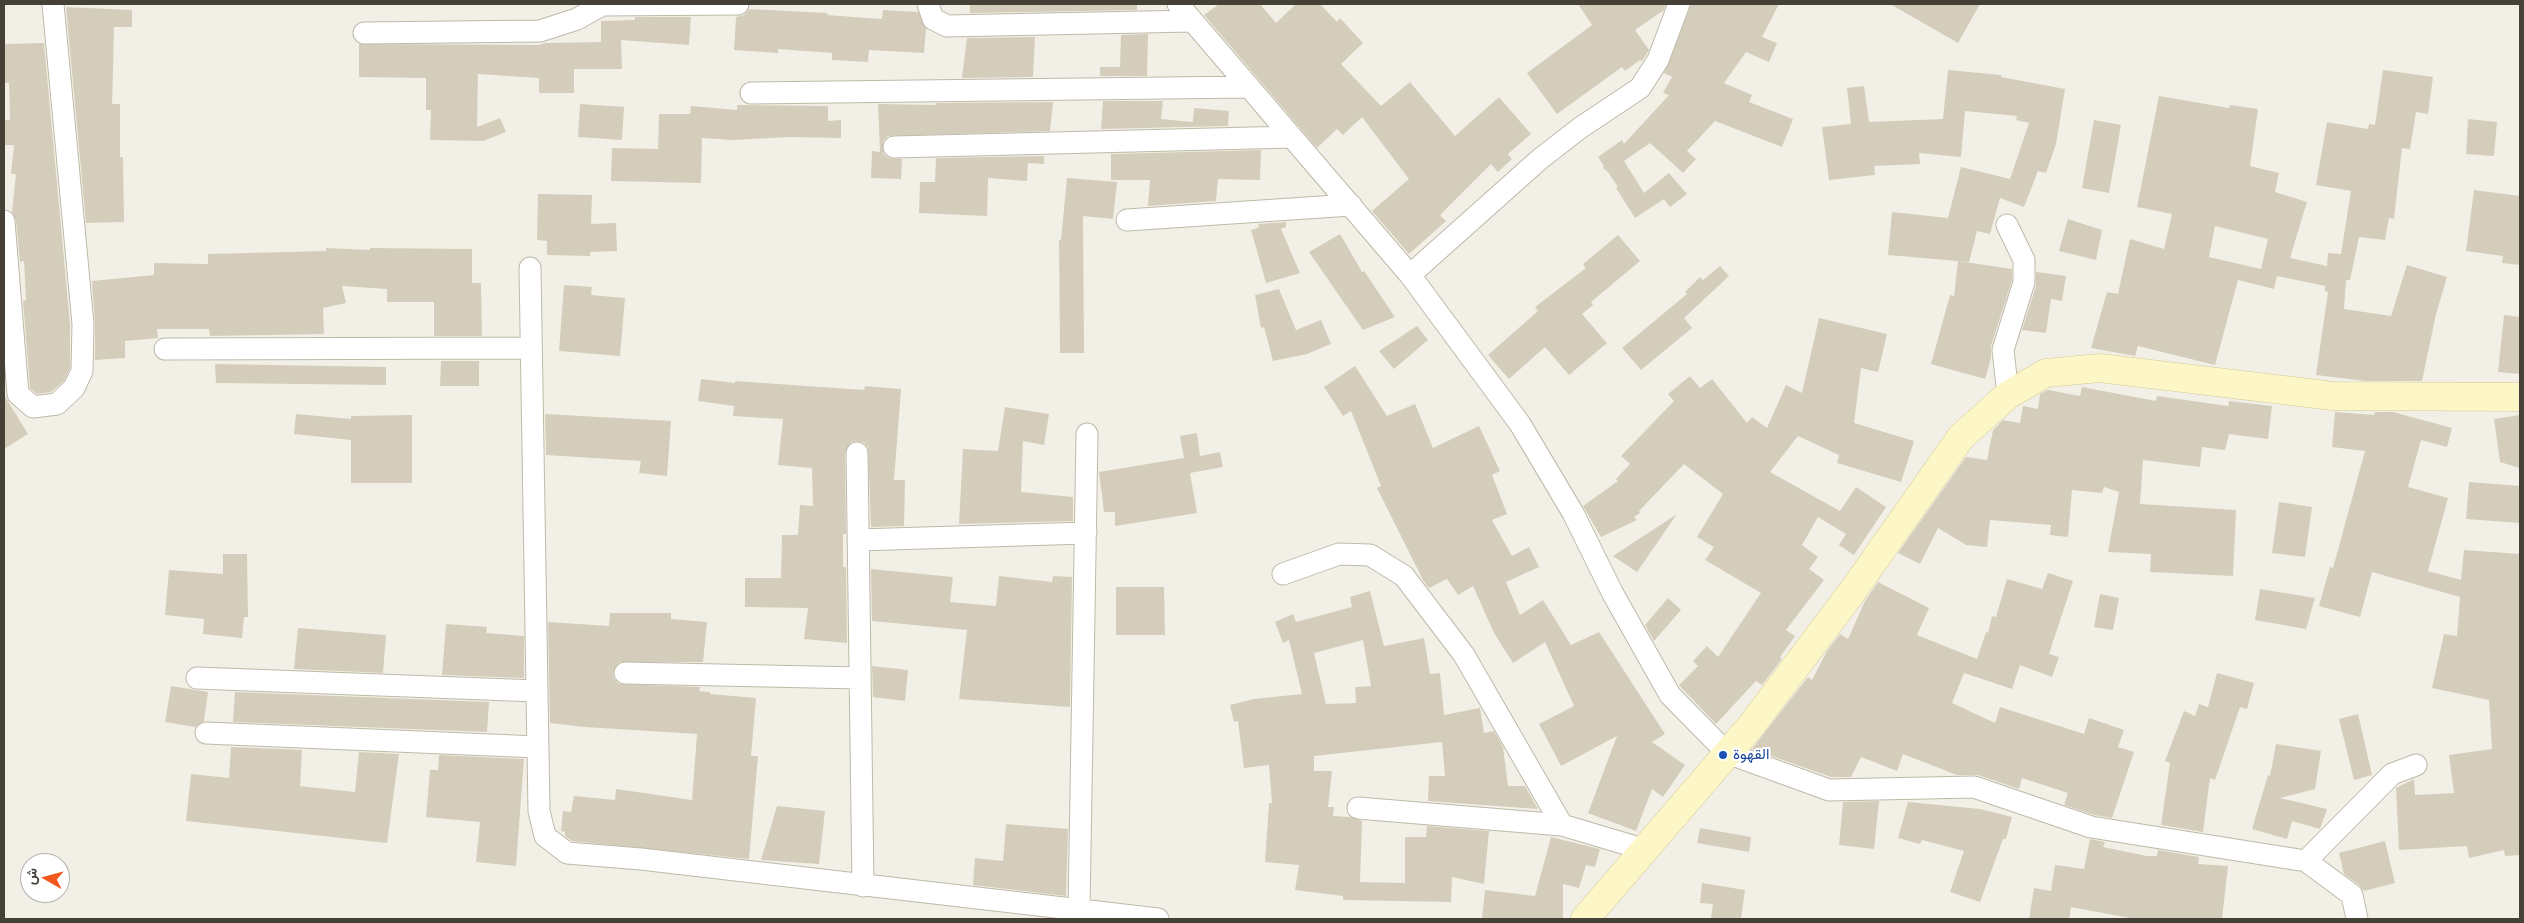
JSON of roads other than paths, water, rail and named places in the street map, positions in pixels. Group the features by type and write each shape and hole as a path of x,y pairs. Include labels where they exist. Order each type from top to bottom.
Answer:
{"street":[{"path":"4,221 18,394 33,407 57,404 74,388 82,371 83,324 53,4"},
{"path":"364,33 540,31 577,20 602,5 738,4"},
{"path":"928,4 934,19 947,26 1192,21"},
{"path":"1178,4 1410,275 1520,424 1573,513 1613,594 1670,695 1727,753 1830,790 1974,787 2092,827 2306,861 2352,896 2357,919"},
{"path":"1410,275 1540,159 1580,128 1640,88 1658,60 1679,4"},
{"path":"751,93 1248,87"},
{"path":"894,147 1292,137"},
{"path":"1127,220 1351,205"},
{"path":"2007,225 2024,260 2024,282 2003,350 2008,395"},
{"path":"530,268 539,811 545,836 567,853 641,859 1158,919"},
{"path":"165,349 531,348"},
{"path":"1585,919 1646,850 1750,726 1852,592 1961,437 2008,395 2046,373 2100,368 2333,396 2520,397"},
{"path":"1079,910 1087,434"},
{"path":"857,454 863,886"},
{"path":"858,540 1086,534"},
{"path":"1283,574 1339,554 1346,554 1370,555 1404,576 1464,655 1562,825"},
{"path":"625,672 860,678"},
{"path":"197,678 537,691"},
{"path":"206,733 538,747"},
{"path":"2306,861 2392,774 2416,765"},
{"path":"1358,808 1562,825 1646,850"}],"place":[{"name":"القهوة","path":"1723,755"}]}
